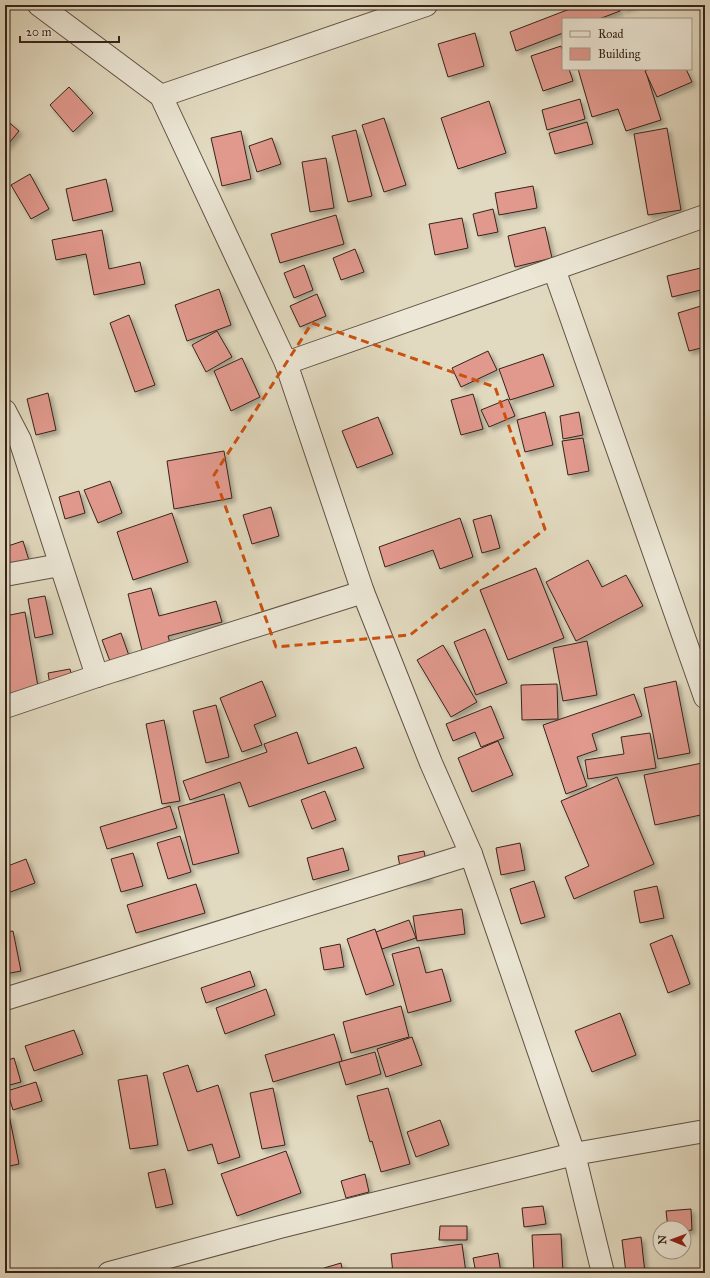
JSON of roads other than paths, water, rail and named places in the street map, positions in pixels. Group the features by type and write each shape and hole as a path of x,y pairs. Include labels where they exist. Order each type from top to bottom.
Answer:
{"street":[{"path":"39,5 161,96 286,363 363,592 431,763 471,854 574,1154 603,1273"},
{"path":"161,96 426,5"},
{"path":"286,363 705,216"},
{"path":"554,269 705,696"},
{"path":"5,411 20,440 96,676"},
{"path":"5,576 60,565"},
{"path":"5,707 96,676 363,592"},
{"path":"5,999 471,854"},
{"path":"109,1273 288,1225 574,1154 705,1131"}]}
